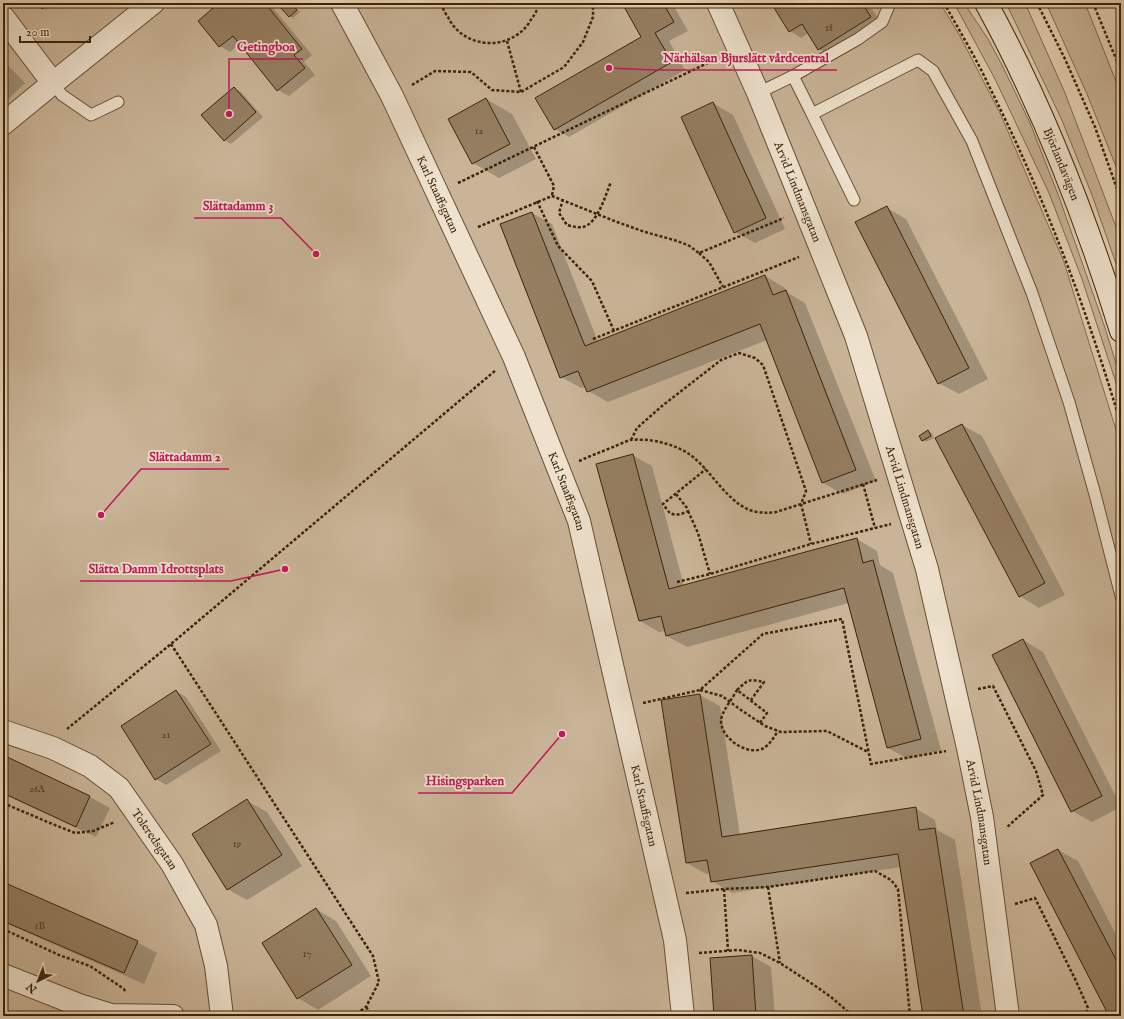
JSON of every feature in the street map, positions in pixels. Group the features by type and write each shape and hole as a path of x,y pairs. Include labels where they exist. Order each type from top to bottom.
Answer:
{"street":[{"path":"3,124 153,3"},
{"name":"Karl Staaffsgatan","path":"342,3 392,96 514,357 578,521 675,940 682,1016"},
{"name":"Arvid Lindmansgatan","path":"718,3 758,93 856,336 927,569 968,748 982,817 1008,1016"},
{"name":"Björlandavägen","path":"986,3 1024,75 1077,201 1111,297 1121,331"},
{"path":"3,17 53,83"},
{"name":"Toleredsgatan","path":"3,731 53,748 90,766 119,788 172,864 206,925 216,966 222,1016"},
{"path":"3,975 80,1005 112,1015 173,1016"}],"lane":[{"path":"758,93 793,76 858,39 882,22 890,3"},
{"path":"812,114 918,60 933,71 972,141 1032,294 1069,402 1096,498 1121,596"},
{"path":"793,76 854,200"},
{"path":"53,83 62,95 91,115 118,102"}],"path":[{"path":"442,3 442,7 452,25 467,38 487,44 507,41 524,30 536,13 537,3"},
{"path":"392,96 435,71 470,72 492,90 521,92 564,66 583,42 593,17 593,3"},
{"path":"944,3 989,85 1029,170 1071,273 1109,383 1121,425"},
{"path":"1037,3 1065,59 1095,127 1121,200"},
{"path":"1093,3 1121,71"},
{"path":"507,41 521,92"},
{"path":"454,186 721,57"},
{"path":"534,147 554,186 552,196"},
{"path":"563,199 559,213 567,225 582,227 592,222 611,182"},
{"path":"476,228 552,196 645,232 688,245 709,262 723,287"},
{"path":"538,201 558,246 592,281 614,331"},
{"path":"699,253 804,208"},
{"path":"593,339 804,255"},
{"path":"630,440 637,428 662,406 721,360 739,353 755,358 763,365 806,491 801,504 811,544"},
{"path":"53,748 60,735 171,644 500,366 514,357"},
{"path":"574,463 630,440 654,440 676,447 693,457 732,498 748,510 766,513 776,512 882,478"},
{"path":"688,512 684,514 670,513 663,504 706,469"},
{"path":"863,484 875,528"},
{"path":"676,494 687,508 698,533 710,574"},
{"path":"677,582 710,574 811,544 893,523"},
{"path":"700,690 763,634 842,619 871,764 968,748"},
{"path":"171,644 373,956 379,982 366,1007 353,1016"},
{"path":"751,700 764,682 751,680 745,682 737,690 722,716 722,730 726,735 740,747 747,750 756,751 764,748 772,741 778,731"},
{"path":"956,694 993,686 1036,771 1043,795 1005,829"},
{"path":"643,703 700,690 722,696 760,723 778,731 827,732 868,752"},
{"path":"737,690 767,714 760,723"},
{"path":"3,803 75,833 93,831 119,820"},
{"path":"679,894 724,889 768,887 875,871 891,880 898,889 910,1016"},
{"path":"768,887 780,963"},
{"path":"724,889 728,951"},
{"path":"1014,904 1035,898 1088,1008 1085,1016"},
{"path":"3,929 59,955 90,966 124,989 128,996"},
{"path":"692,954 738,950 760,953 780,963 831,997 853,1016"},
{"path":"366,1007 373,1016"}],"shaded area":[{"path":"3,3 940,3 960,36 1000,113 1064,262 1121,446 1121,1016 3,1016"},
{"path":"954,3 964,3 988,39 1030,123 1059,197 1104,325 1121,379 1121,398 1082,279 1049,193 995,79"},
{"path":"1006,3 1025,3 1065,93 1121,240 1121,278 1092,195 1061,118"},
{"path":"1046,3 1085,3 1121,94 1121,179 1087,94"}],"building":[{"path":"37,3 50,3 42,9"},
{"path":"219,3 265,3 302,49 294,55 305,68 277,91 233,36 219,47 198,21"},
{"path":"284,3 291,3 297,10 289,17 280,7"},
{"path":"622,3 663,3 674,22 655,33 672,62 554,130 535,98 641,37"},
{"path":"771,3 862,3 871,17 818,50 802,24 789,32"},
{"path":"234,87 256,112 224,141 201,115"},
{"path":"486,98 510,144 472,164 448,119"},
{"path":"713,102 766,218 734,233 681,117"},
{"path":"887,206 969,368 938,384 855,222"},
{"path":"532,212 585,346 765,275 773,295 786,290 856,470 822,483 760,324 587,392 578,371 560,378 500,224"},
{"path":"962,424 1045,583 1019,597 935,438"},
{"path":"928,430 931,436 922,441 919,436"},
{"path":"633,454 669,589 857,538 863,563 873,560 921,739 887,748 844,588 666,636 661,616 639,621 596,464"},
{"path":"1023,639 1102,796 1071,812 992,655"},
{"path":"176,690 211,744 155,780 121,726"},
{"path":"700,694 722,837 916,807 919,830 935,828 964,1016 923,1016 898,854 711,882 707,860 686,863 661,700"},
{"path":"3,755 90,796 76,827 3,793"},
{"path":"247,799 282,855 227,890 192,834"},
{"path":"1058,849 1121,969 1121,1014 1118,1016 1109,1016 1030,863"},
{"path":"3,882 138,941 124,973 3,921"},
{"path":"316,908 352,965 297,999 262,943"},
{"path":"752,955 756,1016 714,1016 710,958"}],"place":[{"name":"Närhälsan Bjurslätt vårdcentral","path":"609,68"},
{"name":"Getingboa","path":"229,114"},
{"name":"Slättadamm 3","path":"316,254"},
{"name":"Slättadamm 2","path":"101,515"},
{"name":"Slätta Damm Idrottsplats","path":"285,569"},
{"name":"Hisingsparken","path":"562,734"}]}
